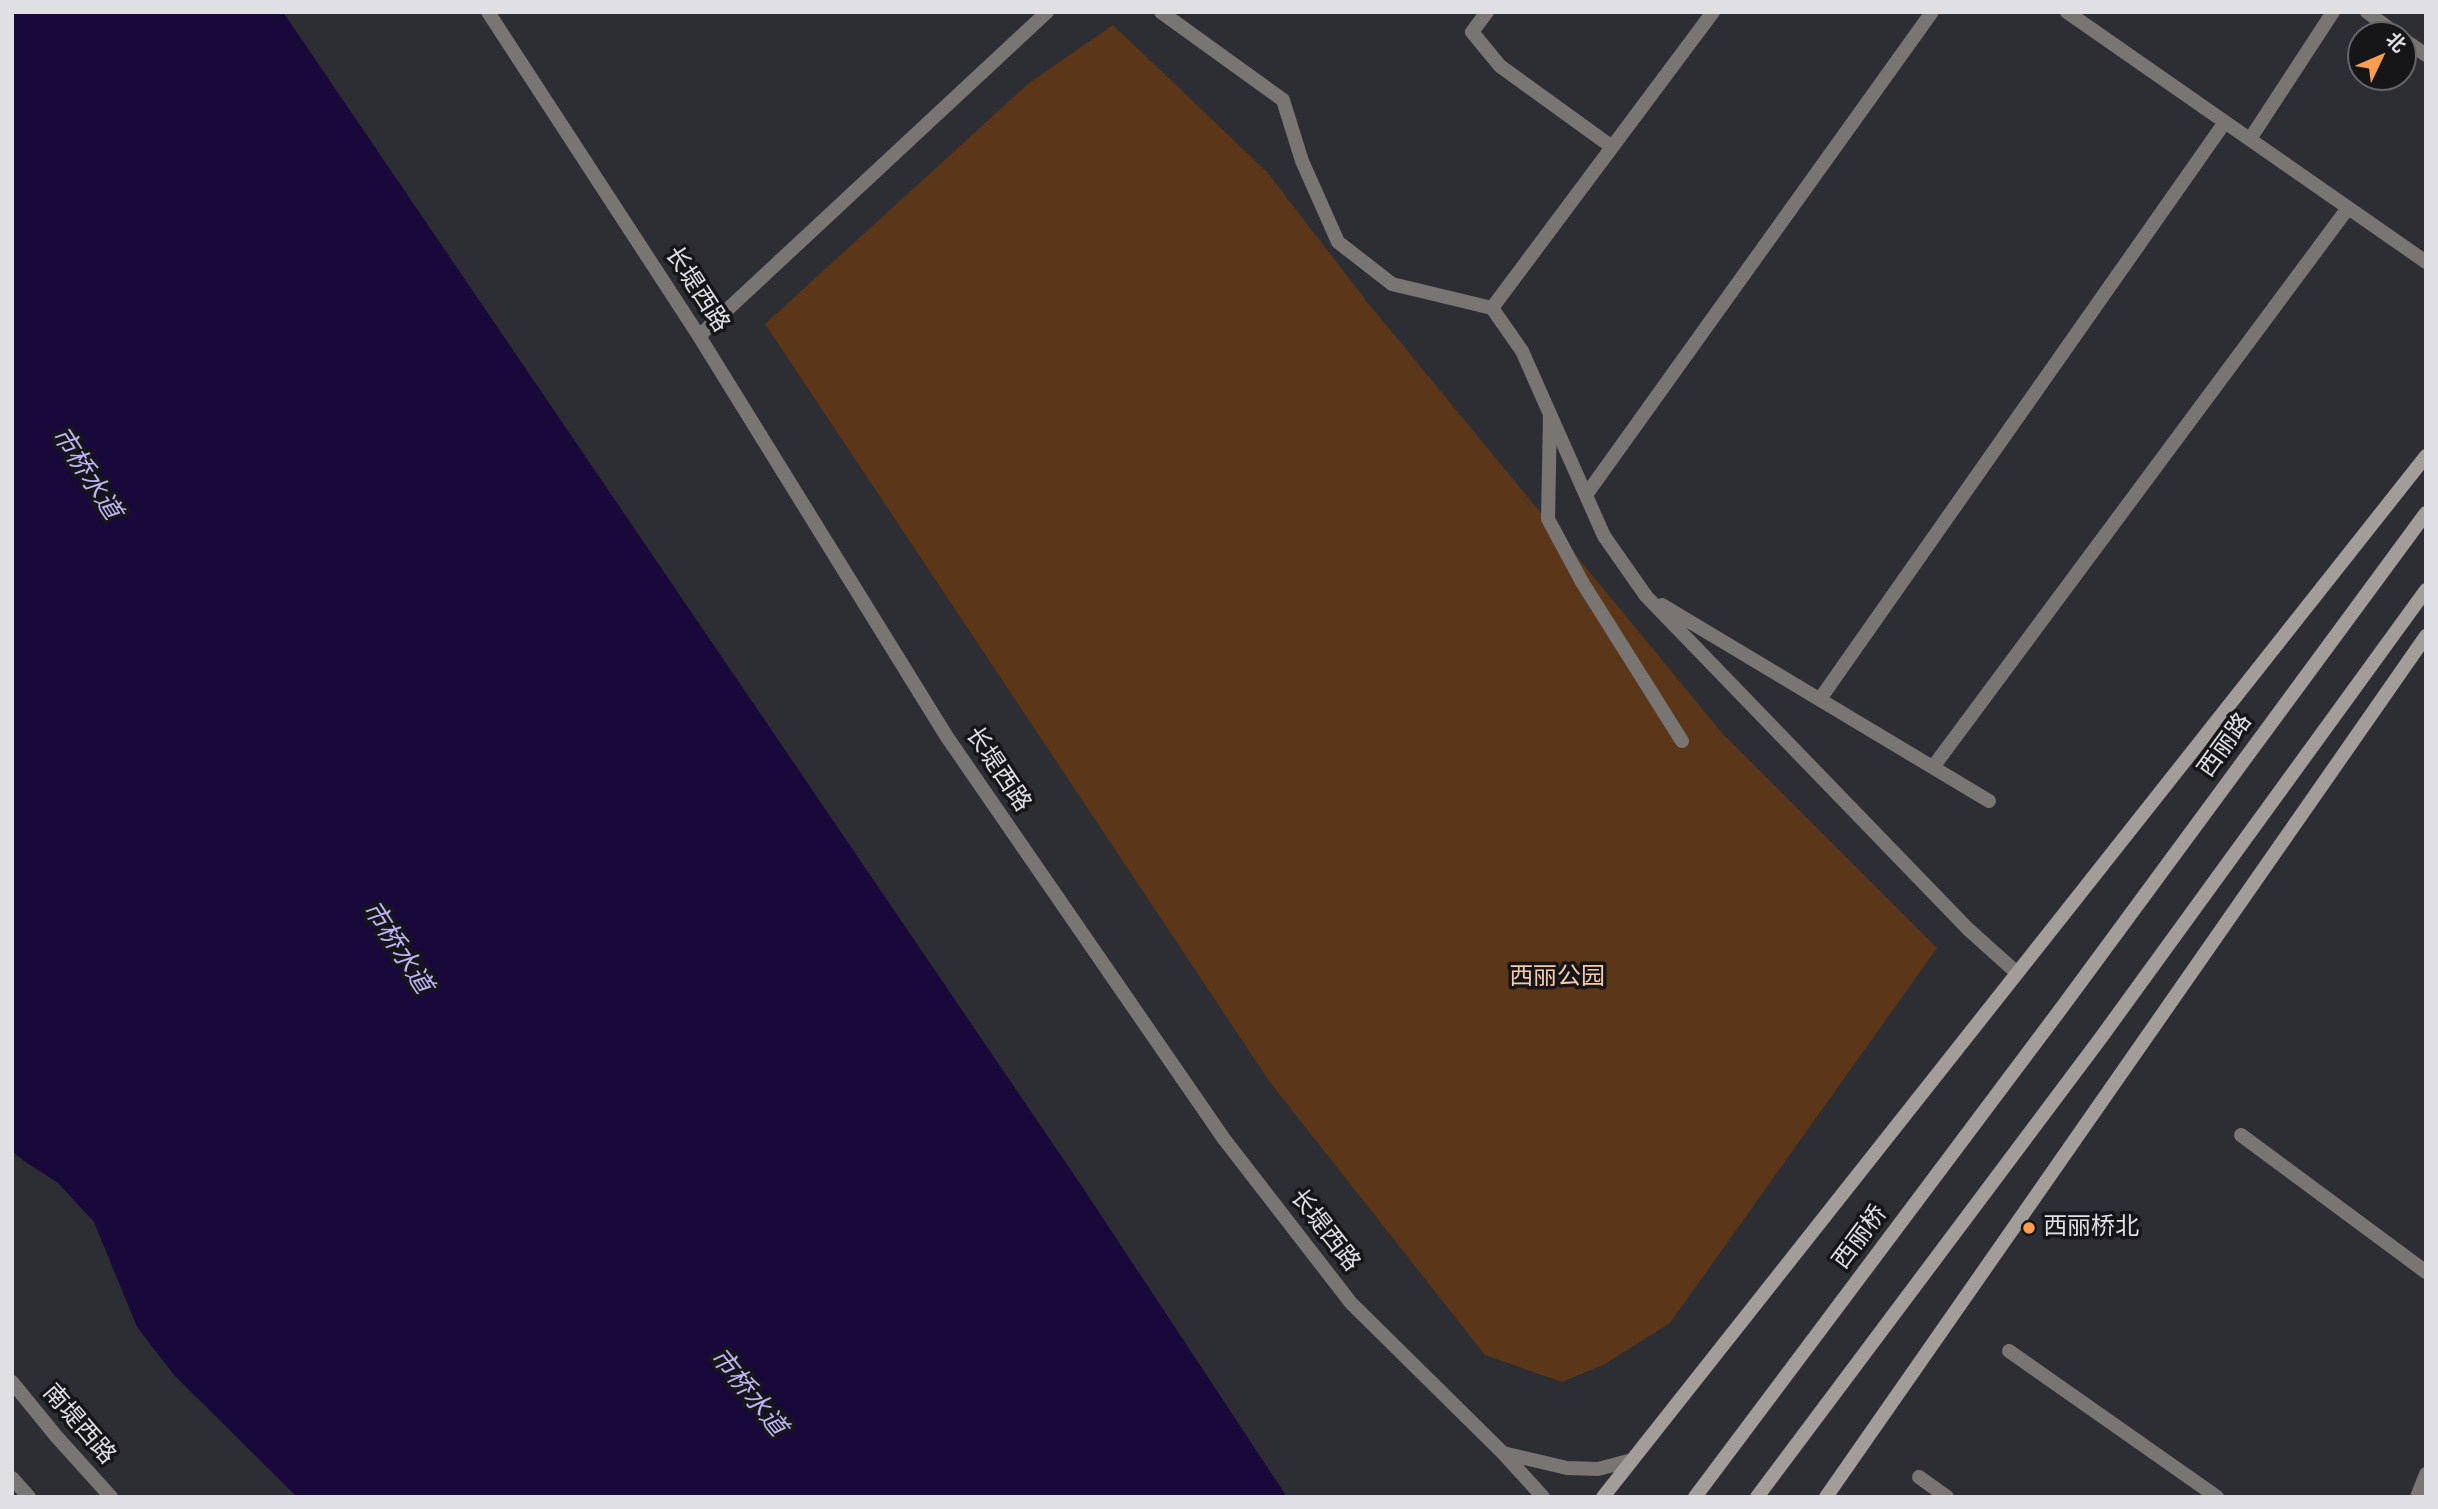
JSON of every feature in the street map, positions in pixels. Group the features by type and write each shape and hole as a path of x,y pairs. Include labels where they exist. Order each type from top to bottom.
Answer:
{"main road":[{"path":"1603,1497 2426,456"},
{"name":"西丽路","path":"2063,1006 2426,513"},
{"path":"1758,1497 2100,1039 2426,590"},
{"path":"1826,1497 2426,636"},
{"name":"西丽桥","path":"1695,1497 2063,1006"}],"street":[{"name":"长堤西路","path":"488,12 699,336 947,737 1224,1139 1351,1303 1503,1453 1543,1497"},
{"path":"699,336 1047,12"},
{"path":"1161,12 1283,100 1302,160 1338,242 1392,284 1492,308 1522,351 1604,536 1646,596 1968,929 2017,973"},
{"path":"1487,12 1472,32 1500,66 1612,148"},
{"path":"1492,308 1713,12"},
{"path":"1586,495 1931,12"},
{"path":"2067,12 2426,262"},
{"path":"2250,139 2333,12"},
{"path":"1820,699 2225,122"},
{"path":"1933,767 2348,208"},
{"path":"1550,415 1548,519 1582,582 1682,741"},
{"path":"1646,596 1989,801"},
{"path":"2241,1135 2426,1272"},
{"path":"2009,1351 2217,1497"},
{"name":"南堤西路","path":"12,1382 111,1497"},
{"path":"1503,1453 1567,1468 1598,1469 1632,1460"},
{"path":"2417,1497 2426,1474"},
{"path":"1919,1477 1947,1497"},
{"path":"12,1478 29,1497"}],"green space":[{"name":"西丽公园","path":"1113,25 1267,172 1368,303 1723,734 1937,948 1670,1323 1605,1364 1562,1382 1485,1355 1269,1081 765,324 1029,83"}],"water":[{"name":"市桥水道","path":"12,12 283,12 1083,1188 1287,1497 297,1497 174,1375 137,1327 94,1222 58,1183 12,1151"}],"place":[{"name":"西丽桥北","path":"2029,1228"}]}
